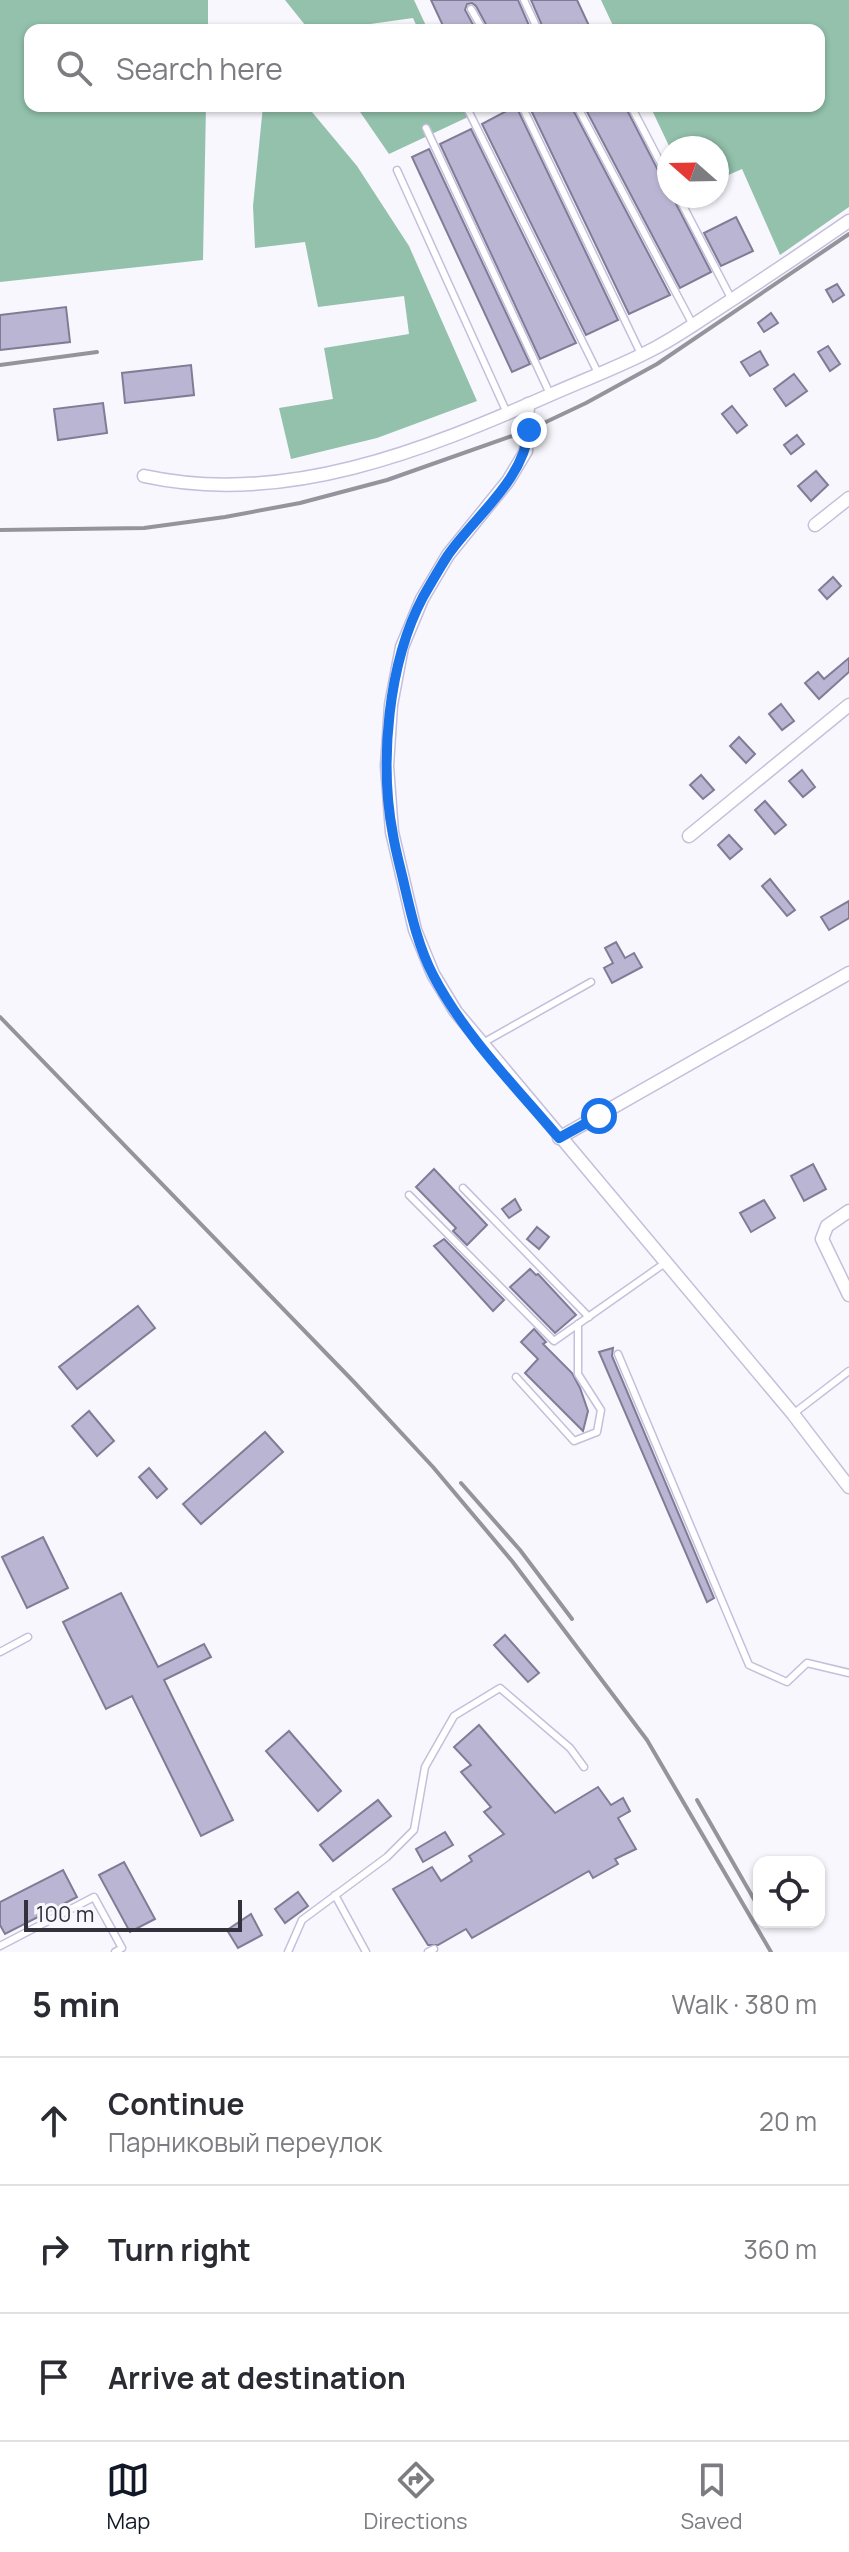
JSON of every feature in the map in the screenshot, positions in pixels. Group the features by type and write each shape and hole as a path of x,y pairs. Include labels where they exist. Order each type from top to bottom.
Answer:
{"street":[{"path":"144,476 174,483 207,485 260,483 320,476 391,457 507,413 641,354 693,325 849,221"},
{"path":"528,404 526,451 508,481 448,555 422,599 402,647 391,705 387,766 392,832 415,930 433,974 456,1012 793,1414 849,1487"},
{"path":"815,525 849,498"},
{"path":"689,836 849,705"},
{"path":"559,1138 849,973"},
{"path":"849,1211 832,1220 823,1232 823,1247 849,1295"}],"lane":[{"path":"524,0 535,24"},
{"path":"471,9 480,24"},
{"path":"469,112 598,373"},
{"path":"525,112 641,354"},
{"path":"580,112 693,325"},
{"path":"634,112 657,156"},
{"path":"426,128 550,394"},
{"path":"397,170 507,413"},
{"path":"684,208 732,300"},
{"path":"481,1044 591,982"},
{"path":"463,1188 589,1317"},
{"path":"409,1195 554,1341 665,1263"},
{"path":"516,1377 574,1441 597,1432 601,1410 578,1374 578,1324"},
{"path":"618,1354 749,1665 787,1682 807,1663 849,1673"},
{"path":"793,1414 849,1371"},
{"path":"0,1652 28,1637"},
{"path":"288,1952 302,1920 387,1857 414,1830 425,1767 454,1716 500,1688 570,1748 584,1767"},
{"path":"335,1895 366,1952"},
{"path":"0,1946 94,1897 122,1948 115,1952"}],"green space":[{"path":"0,0 208,0 208,24 24,24 24,112 206,112 203,260 0,282"},
{"path":"285,0 414,0 425,24 416,24 413,18 370,24 304,24"},
{"path":"601,0 849,0 849,207 780,255 742,169 729,175 729,136 664,136 653,112 825,112 825,24 612,24"},
{"path":"262,112 312,112 357,166 409,246 477,401 377,438 291,459 279,408 333,399 324,348 409,334 404,296 318,307 305,242 255,248 253,206"},
{"path":"360,112 466,112 468,117 389,154"}],"building":[{"path":"431,0 518,0 528,24 486,24 472,3 467,4 465,10 473,24 442,24"},
{"path":"531,0 577,0 588,24 541,24"},
{"path":"505,112 519,112 618,320 586,335 482,124"},
{"path":"532,112 574,112 670,295 629,314"},
{"path":"587,112 628,112 657,168 657,208 678,208 711,272 680,288"},
{"path":"471,129 576,343 540,359 440,144"},
{"path":"429,149 530,364 512,372 412,157"},
{"path":"736,217 753,251 721,266 704,233"},
{"path":"837,284 844,295 833,302 826,290"},
{"path":"66,307 70,342 0,350 0,315"},
{"path":"771,313 778,323 764,332 758,323"},
{"path":"828,346 840,364 830,371 818,352"},
{"path":"760,351 768,365 750,376 741,362"},
{"path":"191,365 194,395 125,403 122,373"},
{"path":"794,374 807,391 786,406 774,389"},
{"path":"103,403 107,433 58,440 54,409"},
{"path":"732,406 747,425 737,433 722,414"},
{"path":"797,435 804,444 791,454 784,445"},
{"path":"816,471 828,485 811,501 798,486"},
{"path":"833,577 841,586 827,599 819,590"},
{"path":"849,658 849,672 819,699 805,683 818,672 824,679"},
{"path":"781,704 794,721 782,730 769,714"},
{"path":"739,737 755,754 746,763 730,746"},
{"path":"802,770 815,787 803,797 789,781"},
{"path":"701,775 714,790 703,799 690,785"},
{"path":"765,801 786,825 775,834 755,810"},
{"path":"729,835 742,849 730,859 718,845"},
{"path":"770,879 795,910 787,916 762,886"},
{"path":"849,901 849,918 829,930 821,917"},
{"path":"616,942 625,958 634,953 642,967 612,983 604,968 613,963 605,948"},
{"path":"813,1164 826,1189 804,1201 791,1176"},
{"path":"434,1169 487,1225 467,1245 453,1231 456,1228 416,1187"},
{"path":"515,1199 521,1210 509,1218 502,1209"},
{"path":"764,1200 775,1218 751,1232 740,1213"},
{"path":"537,1227 549,1237 539,1249 527,1239"},
{"path":"444,1239 504,1300 493,1311 434,1246"},
{"path":"530,1269 576,1315 555,1333 510,1287"},
{"path":"138,1306 155,1328 77,1389 59,1367"},
{"path":"534,1329 546,1342 543,1344 572,1373 580,1388 588,1411 583,1431 525,1373 538,1359 521,1342"},
{"path":"613,1348 612,1356 714,1598 707,1602 599,1352"},
{"path":"89,1411 114,1441 97,1456 72,1426"},
{"path":"265,1432 283,1452 201,1524 183,1504"},
{"path":"149,1468 167,1489 157,1498 139,1477"},
{"path":"43,1537 68,1588 27,1608 2,1557"},
{"path":"121,1593 158,1667 204,1644 211,1657 164,1680 233,1820 201,1836 132,1696 106,1709 63,1622"},
{"path":"505,1635 539,1673 528,1682 494,1645"},
{"path":"479,1725 555,1813 598,1787 611,1805 623,1798 630,1811 618,1818 636,1849 615,1859 618,1864 593,1878 589,1871 472,1938 466,1929 438,1945 428,1945 393,1889 432,1867 441,1881 472,1861 469,1856 504,1834 484,1812 491,1807 461,1772 471,1765 454,1747"},
{"path":"289,1731 341,1791 318,1811 266,1751"},
{"path":"378,1800 391,1816 333,1861 320,1845"},
{"path":"445,1832 453,1845 423,1862 416,1849"},
{"path":"124,1862 155,1919 130,1932 99,1875"},
{"path":"63,1870 77,1897 5,1934 0,1925 0,1902"},
{"path":"298,1892 308,1906 285,1923 275,1909"},
{"path":"251,1914 262,1935 238,1948 227,1930"}],"railway":[{"path":"0,530 144,528 300,503 387,480 529,430 586,403 657,364 849,234"},
{"path":"0,365 97,352"},
{"path":"0,1017 353,1381 433,1467 512,1561 647,1740 771,1952"},
{"path":"461,1483 520,1550 572,1619"},
{"path":"697,1800 753,1898"}],"route":[{"path":"529,430 526,451 508,481 448,555 422,599 402,647 391,705 387,766 392,832 415,930 433,974 456,1012 559,1138 599,1116"}]}
